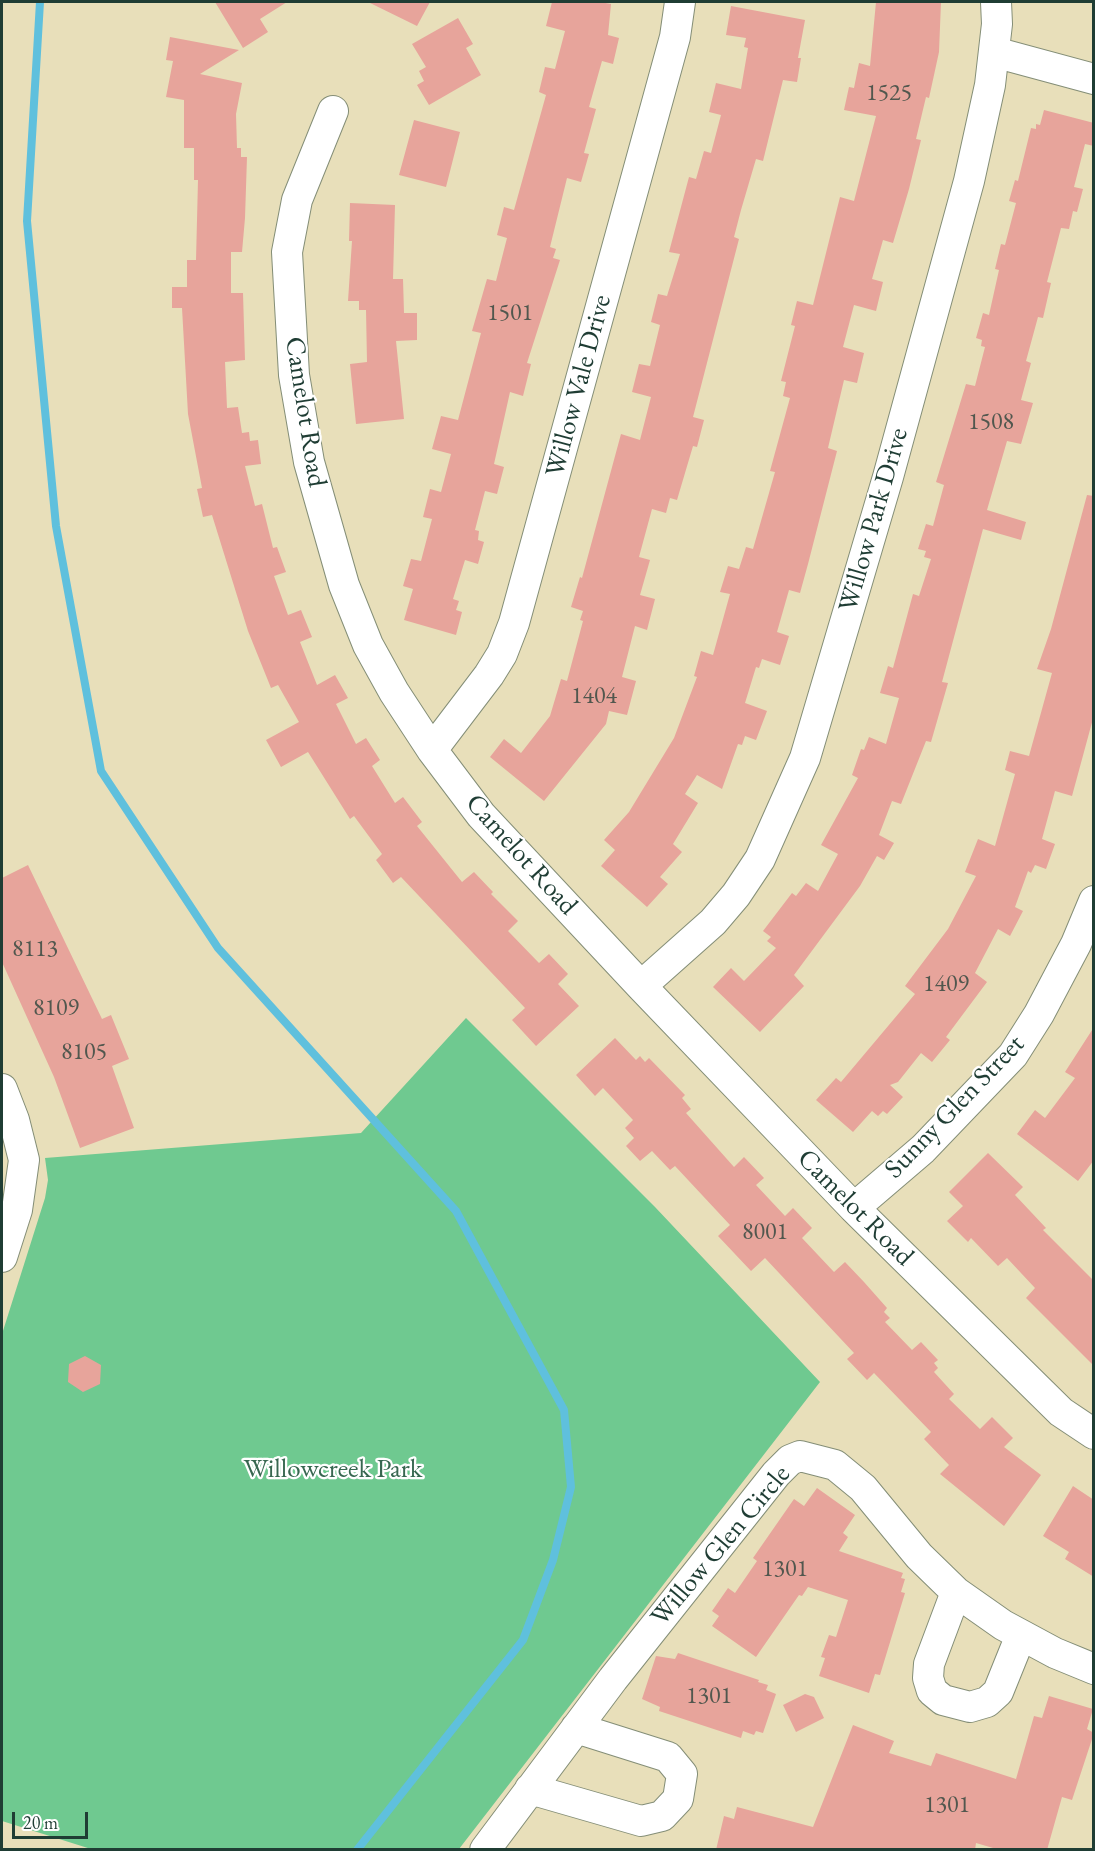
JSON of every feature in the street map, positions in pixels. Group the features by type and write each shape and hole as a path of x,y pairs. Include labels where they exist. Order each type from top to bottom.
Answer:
{"street":[{"name":"Willow Vale Drive","path":"432,750 489,675 502,654 514,623 675,37 680,2"},
{"name":"Willow Park Drive","path":"641,986 713,922 736,895 759,859 805,758 888,477 969,181 990,85 996,2"},
{"path":"994,52 1094,79"},
{"name":"Camelot Road","path":"333,111 297,200 287,252 294,375 309,462 344,585 373,654 394,692 432,750 482,815 641,986 854,1208 1061,1412 1094,1434"},
{"name":"Sunny Glen Street","path":"854,1208 923,1149 1013,1055 1039,1014 1076,944 1094,901"},
{"path":"2,1089 14,1120 24,1160 16,1210 2,1257"},
{"name":"Willow Glen Circle","path":"485,1850 576,1728 776,1474 790,1460 800,1456 835,1465 863,1488 919,1556 956,1592 1021,1635 1094,1669"},
{"path":"956,1592 929,1664 928,1678 932,1691 943,1700 970,1707 987,1702 998,1692 1021,1635"},
{"path":"530,1789 641,1821 662,1816 678,1799 682,1774 668,1757 576,1728"}],"green space":[{"name":"Willowcreek Park","path":"466,1018 655,1207 820,1382 459,1849 91,1849 2,1821 2,1334 45,1198 48,1180 45,1158 361,1133"}],"building":[{"path":"215,2 287,2 260,19 268,32 243,48"},
{"path":"368,2 430,2 417,26"},
{"path":"552,2 611,4 608,35 619,38 613,64 602,61 589,107 596,109 584,153 589,154 581,182 567,178 550,247 556,249 553,258 560,260 527,363 531,364 523,396 510,392 494,464 504,467 497,494 485,491 475,530 479,531 478,540 484,542 478,564 465,560 453,599 459,601 456,610 462,612 456,635 404,620 413,589 403,586 411,559 421,561 432,519 423,517 430,489 441,492 451,454 432,449 441,416 458,420 481,333 472,331 487,279 496,281 507,238 497,235 504,207 514,210 546,95 539,92 545,67 555,69 565,31 546,26"},
{"path":"876,2 941,2 939,52 929,98 926,97 916,139 921,140 909,189 893,243 883,240 872,279 883,282 876,311 854,305 843,347 864,353 857,383 844,380 828,448 837,451 808,564 800,593 789,590 777,632 789,636 780,665 762,659 759,668 756,667 745,703 767,711 756,740 745,736 742,745 738,744 722,789 697,775 685,794 698,803 673,844 682,852 660,877 668,884 647,907 601,866 615,850 604,840 629,812 674,738 697,677 694,676 701,651 713,655 730,594 720,592 728,566 739,569 746,547 753,549 775,472 770,471 790,398 783,396 786,382 781,381 795,326 791,325 797,301 813,305 840,197 854,201 876,116 844,110 849,87 854,88 859,63 870,66"},
{"path":"731,6 805,20 798,58 801,58 797,82 783,80 763,161 756,159 741,210 734,237 739,239 693,417 704,420 697,447 693,446 677,500 670,498 666,513 652,509 639,557 650,560 640,595 655,599 647,630 635,626 622,677 636,681 627,715 609,711 606,724 544,801 490,757 504,739 521,753 550,716 561,679 567,681 583,621 580,620 583,611 571,607 580,577 582,578 621,434 640,440 651,397 632,392 639,364 650,366 660,325 651,322 658,294 667,296 680,254 669,252 689,177 696,179 704,151 711,153 721,115 709,112 716,83 741,89 748,48 744,47 746,38 726,35"},
{"path":"458,18 473,44 466,48 481,75 429,105 417,85 424,81 419,71 426,67 412,44"},
{"path":"170,37 239,50 200,74 242,83 236,114 237,148 241,148 241,157 247,157 245,218 242,252 231,252 231,293 243,293 245,360 225,362 227,408 238,407 242,433 249,432 250,441 258,440 261,464 245,466 255,506 262,504 273,548 277,547 286,572 274,576 288,615 301,610 312,637 300,642 317,685 335,675 348,698 336,704 356,744 366,738 380,760 372,766 395,803 403,797 422,822 417,826 462,882 474,872 493,892 491,894 518,921 508,931 539,963 549,954 568,974 558,984 579,1006 536,1046 512,1020 525,1008 401,877 393,883 376,860 382,854 354,816 350,819 308,752 281,767 266,740 299,722 278,685 271,688 248,631 212,515 203,517 197,489 202,488 188,414 182,308 172,308 172,287 187,287 187,260 196,260 198,180 194,180 194,148 184,148 184,100 166,97 173,61 166,60"},
{"path":"1044,110 1094,123 1094,146 1085,144 1074,187 1083,189 1077,212 1073,211 1069,229 1061,228 1047,282 1051,283 1043,318 1038,317 1026,361 1031,363 1021,400 1033,403 1021,444 1007,441 987,510 1026,522 1021,540 983,529 942,682 948,683 931,742 926,741 901,804 892,801 879,835 894,843 884,860 877,856 860,886 794,975 804,986 760,1032 713,987 731,968 744,981 776,948 767,941 771,937 763,931 792,893 796,896 806,883 818,891 838,854 821,845 858,778 852,775 861,749 864,750 869,737 886,744 899,698 880,693 888,666 893,668 913,594 919,596 931,559 924,557 926,551 918,549 926,524 933,526 944,485 936,482 966,384 975,386 985,347 981,346 982,340 976,338 983,313 989,315 999,270 995,269 1001,244 1005,245 1016,203 1009,201 1015,180 1018,181 1031,128 1036,129 1036,124 1040,125"},
{"path":"414,120 460,132 446,187 399,175"},
{"path":"350,203 395,205 393,279 403,279 404,313 417,313 417,340 396,341 404,419 356,424 350,364 367,362 366,310 359,310 359,301 348,301 352,241 349,241"},
{"path":"1087,495 1094,496 1094,715 1072,796 1055,791 1042,839 1055,844 1046,869 1035,865 1031,873 1028,871 1015,907 1023,911 1010,936 998,929 975,973 987,982 946,1037 950,1040 932,1062 921,1053 898,1082 890,1085 903,1097 887,1114 883,1111 878,1116 872,1111 853,1132 816,1100 836,1078 841,1082 915,994 905,986 948,929 976,876 965,872 978,839 995,846 1015,774 1005,770 1010,751 1029,756 1052,673 1037,669 1051,629"},
{"path":"28,865 102,1019 111,1015 129,1059 112,1066 134,1128 80,1148 54,1077 2,962 2,878"},
{"path":"1094,1027 1094,1160 1078,1181 1017,1134 1035,1110 1045,1118 1075,1078 1065,1072"},
{"path":"615,1038 636,1060 640,1056 645,1062 649,1058 685,1095 682,1098 691,1109 686,1113 734,1167 744,1157 764,1178 756,1185 785,1216 793,1208 812,1228 802,1238 834,1272 845,1262 887,1308 884,1312 890,1318 885,1322 912,1350 921,1342 938,1360 934,1363 938,1368 934,1372 954,1394 949,1399 980,1429 992,1417 1013,1438 1004,1447 1041,1475 1004,1526 940,1474 949,1465 924,1439 931,1432 874,1373 867,1380 847,1359 854,1353 765,1258 751,1271 718,1236 730,1225 675,1166 670,1170 652,1151 640,1161 626,1146 634,1138 625,1128 633,1120 603,1088 595,1096 576,1075"},
{"path":"988,1153 1023,1187 1015,1195 1046,1228 1043,1230 1094,1281 1094,1366 1026,1298 1035,1288 1007,1258 998,1266 971,1238 968,1242 947,1221 963,1206 949,1192"},
{"path":"85,1356 101,1365 100,1384 83,1392 68,1382 69,1364"},
{"path":"1073,1486 1094,1500 1094,1577 1065,1559 1069,1552 1043,1536"},
{"path":"817,1488 855,1515 843,1533 848,1537 839,1551 903,1573 901,1578 905,1579 901,1592 905,1593 880,1675 875,1674 869,1693 819,1676 825,1658 821,1657 829,1635 836,1637 848,1600 808,1587 802,1596 799,1595 756,1657 712,1626 719,1616 712,1611 728,1588 735,1593 757,1561 753,1558 794,1499 804,1506"},
{"path":"678,1653 768,1685 766,1690 776,1694 763,1733 756,1731 754,1735 743,1731 741,1738 659,1711 660,1707 642,1699 656,1656 675,1659"},
{"path":"805,1694 814,1697 824,1718 796,1732 783,1705"},
{"path":"1049,1696 1093,1709 1087,1729 1094,1733 1072,1800 1062,1797 1047,1850 1000,1850 976,1843 975,1850 716,1850 724,1816 734,1819 737,1807 813,1827 853,1725 894,1741 889,1753 931,1766 936,1753 1016,1779 1034,1716 1042,1718"}],"waterway":[{"path":"40,2 27,221 56,526 101,771 218,948 456,1211 564,1410 571,1487 553,1560 523,1640 357,1850"}]}
